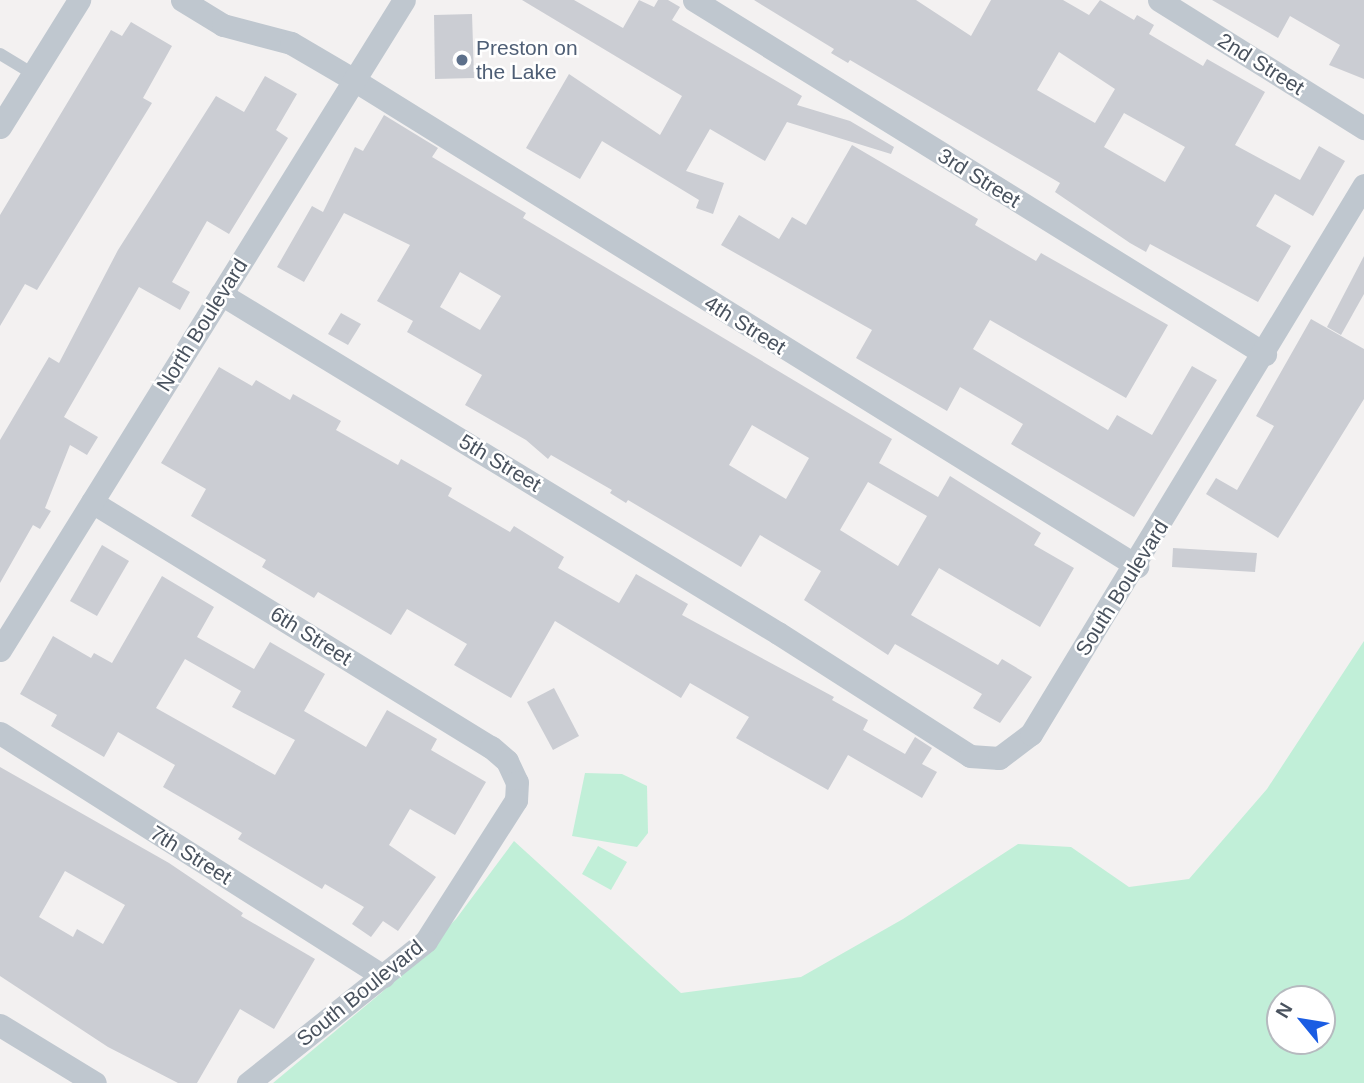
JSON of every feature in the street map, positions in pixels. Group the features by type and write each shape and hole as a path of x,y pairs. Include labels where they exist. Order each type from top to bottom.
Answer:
{"street":[{"path":"0,127 79,0"},
{"name":"4th Street","path":"182,0 223,25 291,43 354,80 1137,566"},
{"name":"North Boulevard","path":"0,650 404,0"},
{"name":"3rd Street","path":"694,0 1265,354"},
{"name":"2nd Street","path":"1159,0 1364,128"},
{"name":"South Boulevard","path":"778,633 970,756 999,758 1031,734 1137,566 1364,186"},
{"name":"5th Street","path":"221,294 778,633"},
{"name":"6th Street","path":"92,502 491,747 507,761 517,782"},
{"name":"7th Street","path":"0,733 383,976"},
{"name":"South Boulevard","path":"248,1083 426,941 516,800 517,782"},
{"path":"0,1025 94,1083"}],"lane":[{"path":"0,54 33,74"}],"green space":[{"path":"1364,641 1364,1083 273,1083 381,993 456,919 514,841 681,993 801,977 903,919 1018,844 1071,847 1129,887 1189,879 1267,789"},
{"path":"585,773 622,774 647,786 648,833 637,847 572,836"},
{"path":"598,846 627,862 611,890 582,874"}],"building":[{"path":"522,0 574,0 623,28 639,0 654,7 658,0 668,0 680,7 672,20 802,96 797,105 850,121 894,147 891,154 787,122 765,161 710,129 686,171 724,183 713,214 696,208 699,200 602,141 580,179 526,148 569,74 660,135 682,96"},
{"path":"754,0 916,0 971,36 991,0 1063,0 1089,15 1100,0 1134,20 1137,15 1154,25 1149,34 1203,66 1207,59 1265,92 1235,145 1300,180 1319,146 1345,161 1313,216 1275,194 1256,226 1291,246 1258,302 1150,244 1146,252 1130,243 1055,192 1060,183 850,60 848,63 831,53 834,49","holes":["1059,52 1115,89 1095,123 1037,90","1124,113 1185,147 1165,182 1104,147"]},
{"path":"1212,0 1364,0 1364,79 1329,65 1340,45 1290,16 1278,38"},
{"path":"472,14 474,78 435,79 434,15"},
{"path":"131,22 172,46 143,98 152,103 37,290 25,284 0,326 0,215 111,30 122,36"},
{"path":"265,76 297,94 276,130 288,138 229,234 207,221 172,282 190,292 180,310 139,287 64,417 98,437 87,455 70,445 45,508 51,511 40,529 33,525 0,583 0,440 49,357 59,363 118,250 216,96 244,112"},
{"path":"384,115 438,148 432,157 526,213 523,218 892,439 879,463 938,497 950,476 1041,533 1034,545 1074,568 1040,627 939,568 911,615 998,665 1002,659 1032,677 1000,723 973,708 982,694 895,644 888,655 804,600 821,571 760,535 741,567 628,500 626,503 610,493 612,490 551,455 548,459 526,440 465,405 482,375 407,332 413,321 377,301 410,245 344,213 304,282 277,267 312,206 323,212 355,147 363,151","holes":["460,272 501,296 480,330 440,307","752,425 809,458 786,499 729,465","868,482 927,516 898,566 840,530"]},
{"path":"852,145 978,219 975,225 1036,261 1041,253 1168,325 1126,398 990,320 973,349 1108,430 1117,415 1152,435 1192,366 1217,380 1134,517 1011,444 1023,424 960,387 947,411 856,358 872,330 721,245 739,215 779,239 792,217 806,225"},
{"path":"1364,256 1364,294 1341,335 1327,327"},
{"path":"341,313 361,324 348,345 328,334"},
{"path":"1311,319 1364,349 1364,399 1278,538 1206,494 1216,478 1237,490 1274,426 1256,416"},
{"path":"219,367 252,386 256,380 290,400 293,394 341,421 336,430 398,465 401,459 452,488 448,496 510,532 514,526 564,557 558,568 619,603 636,574 688,604 682,615 834,697 832,700 868,720 863,730 905,754 915,737 932,748 922,764 937,772 922,798 848,755 828,790 736,738 749,717 690,683 681,698 555,621 511,698 454,665 467,644 407,609 391,635 318,592 314,598 262,567 266,560 191,516 206,489 161,463"},
{"path":"102,545 129,561 97,616 70,601"},
{"path":"1173,548 1257,553 1255,572 1172,567"},
{"path":"162,576 214,607 197,637 254,669 270,642 325,674 304,711 366,747 387,710 437,739 431,750 486,782 455,835 410,809 389,845 436,877 398,931 383,921 371,937 352,924 364,907 325,884 322,889 238,839 242,833 163,787 175,765 118,732 104,757 51,726 57,715 20,694 53,636 91,658 94,653 112,663","holes":["185,659 241,691 232,707 295,740 275,775 156,708"]},
{"path":"554,688 579,736 553,750 527,702"},
{"path":"0,767 169,863 243,913 241,916 315,959 274,1029 240,1009 197,1083 178,1083 108,1047 0,976","holes":["65,871 125,905 103,944 77,929 73,937 39,917"]}],"place":[{"name":"Preston on the Lake","path":"462,60"}]}
